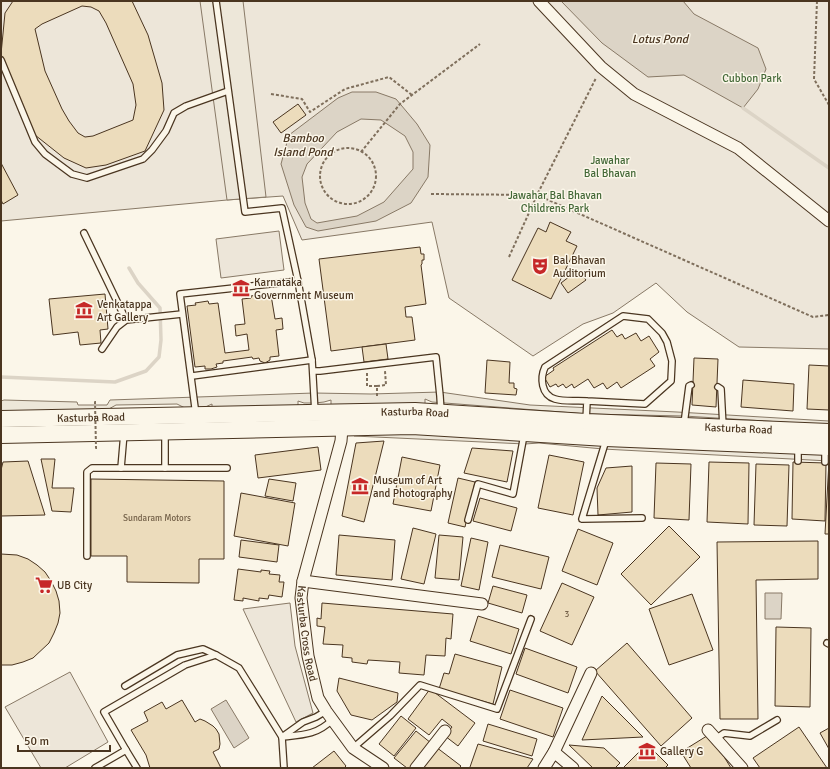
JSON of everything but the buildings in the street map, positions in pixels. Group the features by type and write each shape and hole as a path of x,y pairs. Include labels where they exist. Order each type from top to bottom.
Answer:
{"main road":[{"name":"Kasturba Road","path":"1,419 441,412 586,422 723,428 827,447"},
{"name":"Kasturba Road","path":"1,435 419,427 606,438 798,454 827,447"}],"street":[{"path":"539,1 602,67 634,94 738,148 829,221"},
{"name":"Kasturba Cross Road","path":"342,428 341,441 303,581 300,598 308,656 318,698 353,748 383,768"},
{"path":"303,581 482,604"},
{"path":"544,768 554,752 592,673"},
{"path":"708,730 717,738 742,768"},
{"path":"416,768 445,731"},
{"path":"554,752 573,768"}],"lane":[{"path":"216,1 245,212 282,208 298,281 312,360 316,413"},
{"path":"1,60 35,142 45,154 72,174 87,178 143,158 152,150 166,131 174,113 186,106 228,91"},
{"path":"84,234 126,320"},
{"path":"196,415 180,294 298,281"},
{"path":"102,349 117,327 126,320 182,314"},
{"path":"623,316 648,319 656,325 667,342 672,361 671,381 645,404 587,401 556,399 551,396 542,382 542,374 545,367 623,316"},
{"path":"312,371 436,357 441,412"},
{"path":"192,376 312,360"},
{"path":"684,426 684,415 689,386 691,386"},
{"path":"718,387 721,389 723,428"},
{"path":"586,422 587,401"},
{"path":"121,468 124,432"},
{"path":"165,432 165,468"},
{"path":"468,520 478,484 512,494 525,433"},
{"path":"606,438 582,519 642,518"},
{"path":"87,556 87,472 92,468 227,468"},
{"path":"353,748 390,716 420,685 497,709 531,619"},
{"path":"125,686 177,655 203,648 239,668 282,737 285,768"},
{"path":"137,768 104,712 185,665 216,655"},
{"path":"282,737 303,722 326,711"},
{"path":"282,737 308,734 325,727 332,720"},
{"path":"717,738 724,733 750,736 777,720"},
{"path":"95,768 126,750"}],"path":[{"path":"817,1 814,79 829,105"},
{"path":"361,152 400,104 480,44"},
{"path":"509,257 537,195 602,67"},
{"path":"271,94 302,99 310,112 344,89 389,77 412,95"},
{"path":"352,148 361,152 371,160 374,167 376,174 373,189 363,200 356,203 342,204 325,193 320,180 322,166 325,159 337,150 352,148"},
{"path":"431,194 537,195 813,317 829,315"},
{"path":"366,365 367,386 386,385 384,363"},
{"path":"377,386 378,396"},
{"path":"96,402 96,448 98,448"}],"green space":[{"path":"1,1 829,1 829,349 739,347 687,312 656,283 613,313 583,324 533,356 449,298 432,222 302,240 283,196 1,221"},
{"path":"279,231 284,270 221,278 216,239"},
{"path":"290,603 295,646 313,713 296,722 243,609"},
{"path":"70,672 108,742 65,768 41,768 5,707"}],"shaded area":[{"path":"200,1 243,1 266,197 227,200"},
{"path":"440,392 530,405 829,421 829,425 684,416 587,414 432,402 425,399 425,404 331,405 331,400 315,403 304,403 298,401 298,406 212,409 212,404 203,408 185,408 177,404 116,405 107,410 1,412 1,401 4,400 77,402 78,405 107,405 110,400 314,393 371,394"},
{"path":"404,433 829,454 829,461 603,449 539,443 525,444 354,436 355,434"}],"water":[{"name":"Lotus Pond","path":"561,1 683,1 694,14 758,48 766,69 758,89 743,108 684,75 648,77 602,43"},
{"name":"Bamboo Island Pond","path":"352,92 376,92 396,99 417,124 430,145 428,177 411,203 376,221 318,231 306,227 294,205 281,164 289,135 338,98","holes":["361,119 381,120 405,136 413,152 413,169 384,202 357,216 317,223 311,219 305,203 302,177 307,164 337,132"]},
{"path":"765,593 782,593 781,619 765,619"},
{"path":"226,700 249,738 234,748 211,709"}],"waterway":[{"path":"743,108 829,168"},
{"path":"1,377 115,382 146,371 159,357 161,340 160,308 138,283 129,268"}],"place":[{"name":"Bal Bhavan Auditorium","path":"540,266"},
{"name":"Karnataka Government Museum","path":"241,288"},
{"name":"Venkatappa Art Gallery","path":"84,310"},
{"name":"Museum of Art and Photography","path":"360,486"},
{"name":"UB City","path":"44,585"},
{"name":"Gallery G","path":"647,751"}],"park label":[{"name":"Cubbon Park","path":"752,78"},
{"name":"Jawahar Bal Bhavan","path":"610,166"},
{"name":"Jawahar Bal Bhavan Childrens Park","path":"555,201"}]}
